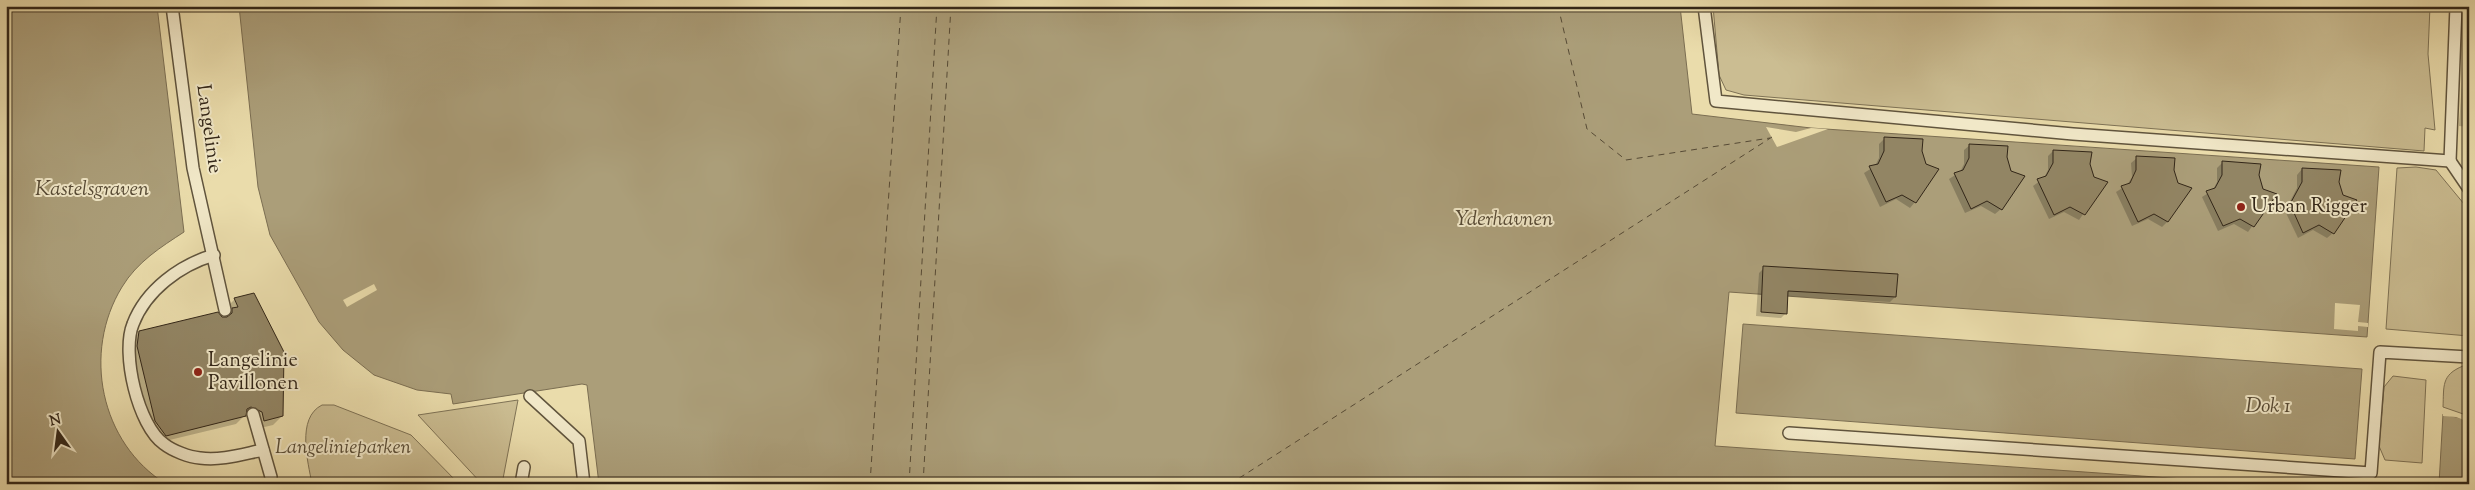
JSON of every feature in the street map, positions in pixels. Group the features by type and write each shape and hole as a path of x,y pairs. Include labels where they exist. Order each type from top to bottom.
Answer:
{"lane":[{"name":"Langelinie","path":"172,6 192,168 214,256 225,310"},
{"path":"1704,6 1716,101 2073,134 2450,161"},
{"path":"2456,6 2450,161 2469,188"},
{"path":"214,256 193,262 168,278 149,298 133,324 128,358 136,390 152,430 164,444 199,458 220,459 263,450"},
{"path":"1789,433 2371,473 2380,352 2469,357"},
{"path":"530,396 579,442 584,484"},
{"path":"253,414 271,477"},
{"path":"521,484 524,467"}],"green space":[{"path":"1713,6 2430,6 2428,54 2435,130 2425,128 2424,151 1744,95 1726,90 1719,75"},
{"path":"2416,167 2436,170 2469,210 2469,336 2386,329 2397,168"},
{"path":"2463,366 2469,366 2469,416 2443,407 2444,387 2447,377"},
{"path":"2393,376 2426,380 2422,463 2385,460 2379,446 2384,387"},
{"path":"518,400 502,484 482,484 418,415"},
{"name":"Langelinieparken","path":"322,405 334,405 411,435 459,484 312,484 307,453 306,430 314,411"}],"water":[{"name":"Kastelsgraven","path":"6,6 157,6 184,232 158,249 142,263 122,287 110,312 103,339 101,367 104,394 113,421 126,445 144,466 166,484 6,484"},
{"name":"Yderhavnen","path":"239,6 1680,6 1692,114 1811,128 2379,167 2367,337 1729,292 1715,446 2255,484 599,484 587,385 582,384 453,404 451,394 417,390 374,375 343,350 319,322 270,235 258,187"},
{"name":"Dok 1","path":"1743,324 2362,369 2355,459 1736,413"},
{"path":"2443,414 2469,420 2469,484 2439,484"}],"pier":[{"path":"1766,127 1796,132 1811,128 1828,129 1777,147"},
{"path":"374,284 377,290 347,307 343,300"},
{"path":"2335,303 2360,305 2358,322 2368,323 2368,327 2358,326 2358,331 2334,329"},
{"path":"2443,411 2469,417 2469,422 2456,417 2443,416"}],"building":[{"path":"1884,137 1923,139 1922,151 1926,164 1939,169 1916,203 1902,195 1886,202 1869,166 1878,164 1884,151"},
{"path":"1969,144 2008,146 2007,157 2011,171 2025,176 2002,210 1987,201 1971,209 1954,173 1963,170 1969,158"},
{"path":"2053,150 2092,152 2090,164 2094,177 2108,182 2085,215 2070,207 2054,215 2037,179 2046,176 2053,163"},
{"name":"Urban Rigger","path":"2136,156 2175,158 2174,170 2178,183 2192,188 2168,222 2154,214 2138,222 2121,186 2130,183 2136,170"},
{"name":"Urban Rigger","path":"2222,161 2261,164 2259,175 2263,189 2277,194 2254,227 2240,219 2223,226 2206,191 2215,188 2222,175"},
{"name":"Urban Rigger","path":"2302,168 2341,170 2339,182 2343,195 2357,200 2334,234 2319,225 2303,233 2290,204 2302,182"},
{"path":"1763,266 1898,274 1896,297 1788,291 1787,314 1761,312"},
{"name":"Langelinie Pavillonen","path":"254,293 284,352 283,416 264,421 262,412 251,407 247,409 246,416 166,436 155,421 137,346 139,331 218,312 222,317 227,317 232,313 232,308 238,307 234,298"}],"ferry route":[{"path":"870,484 901,6"},
{"path":"909,484 937,6"},
{"path":"923,484 951,6"},
{"path":"1558,6 1587,129 1626,160 1770,138"},
{"path":"1230,484 1772,137"}],"place":[{"name":"Urban Rigger","path":"2241,207"},
{"name":"Langelinie Pavillonen","path":"198,372"}]}
